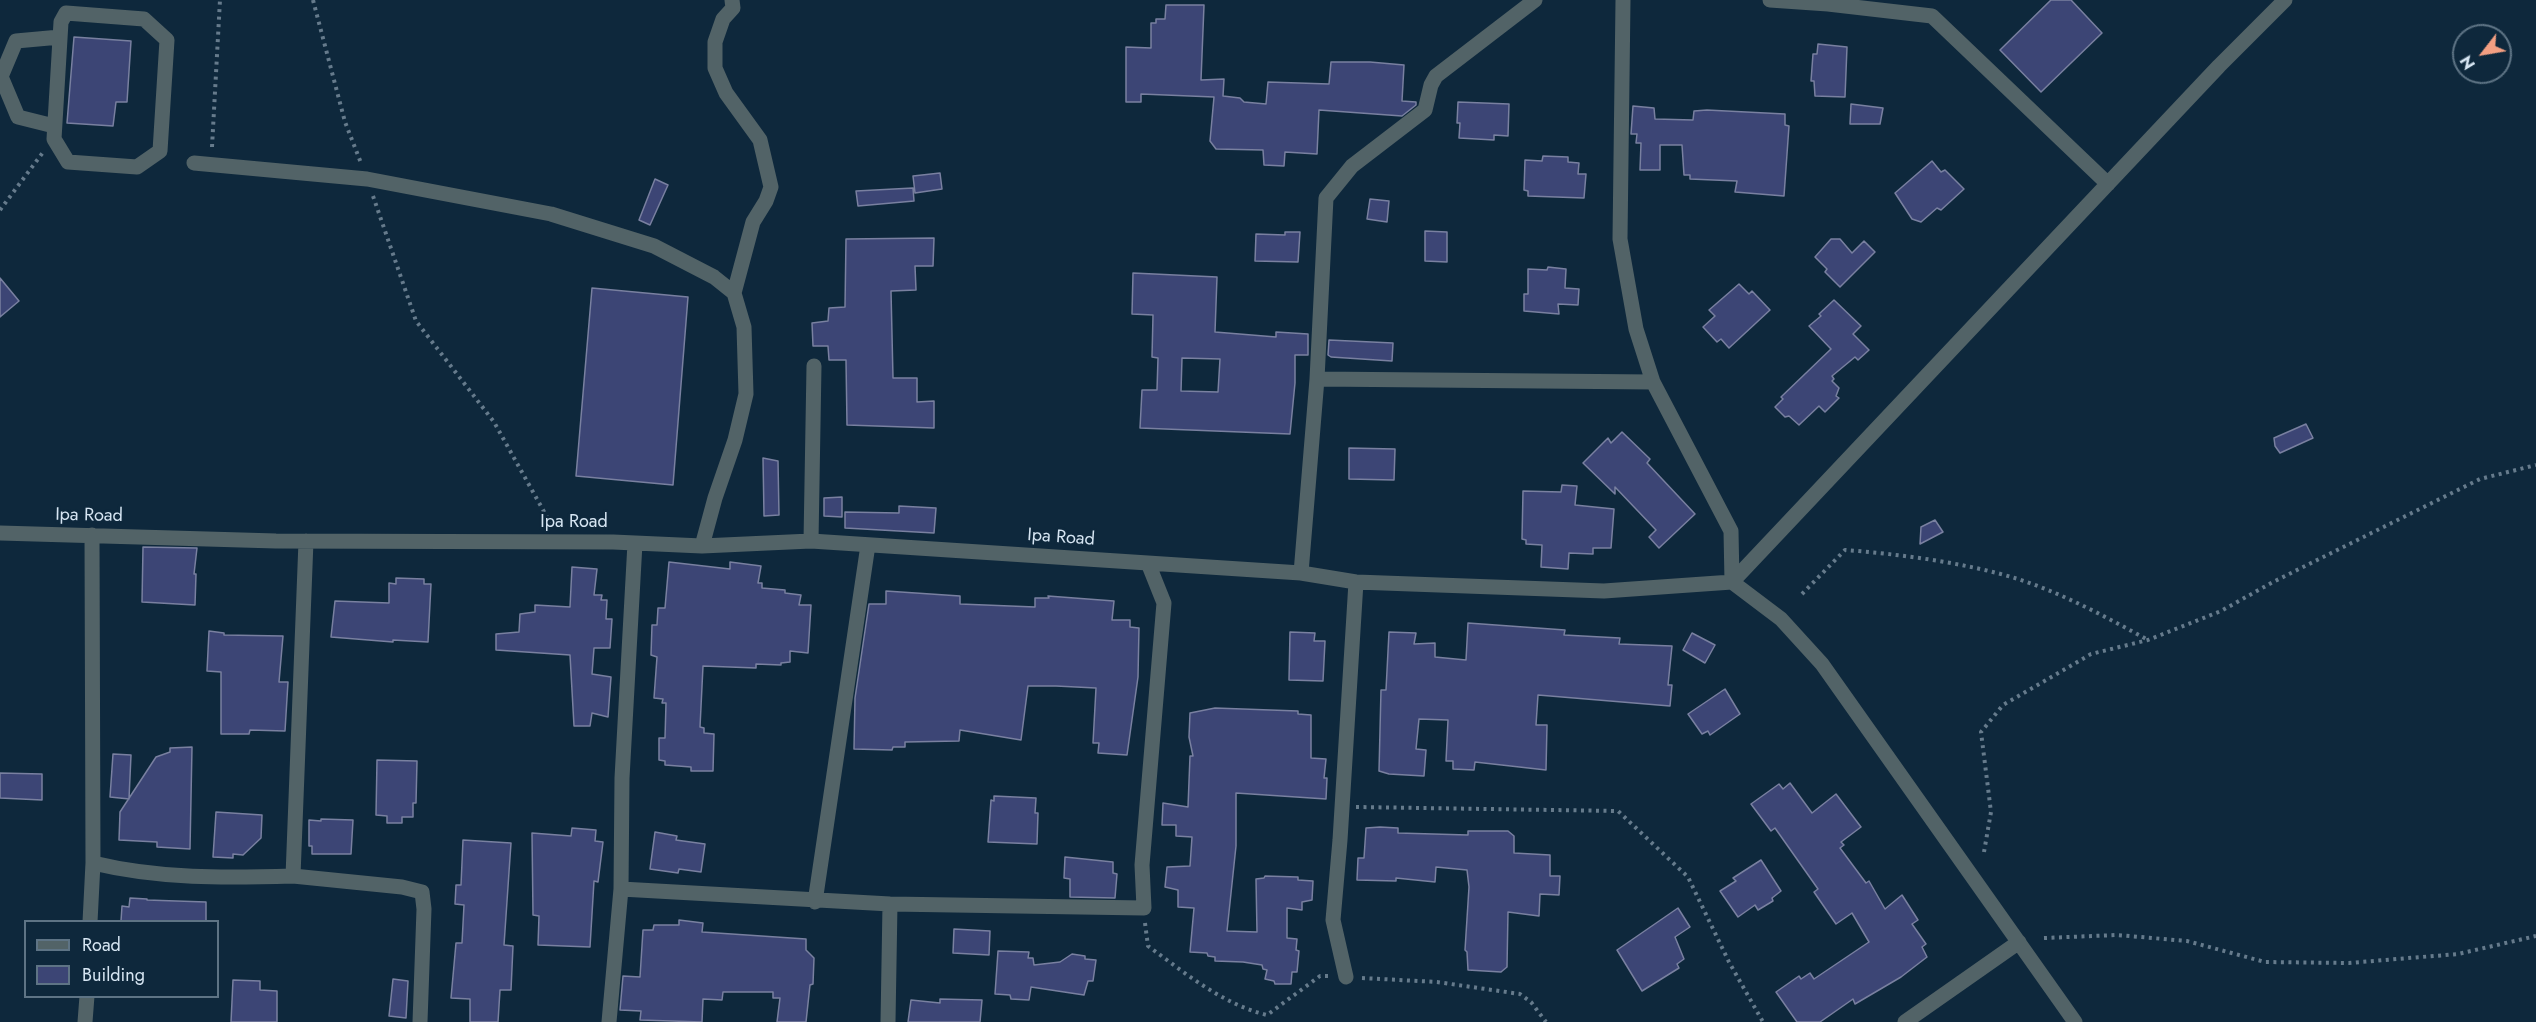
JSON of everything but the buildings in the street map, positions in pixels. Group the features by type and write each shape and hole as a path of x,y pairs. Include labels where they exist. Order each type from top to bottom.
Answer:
{"street":[{"path":"702,546 715,498 735,441 746,394 744,327 734,293 753,222 766,201 771,187 760,140 726,93 715,68 715,42 723,19 733,8 732,0"},
{"path":"1301,573 1317,379 1326,198 1352,166 1425,110 1431,84 1436,76 1535,0"},
{"path":"1623,0 1620,239 1636,329 1653,382 1731,531 1732,582"},
{"path":"1770,0 1828,2 1932,16 2108,184"},
{"path":"1732,582 2219,66 2285,0"},
{"path":"66,13 144,19 167,40 160,151 137,167 68,162 54,132 60,37 61,22 66,13"},
{"path":"54,132 18,117 1,79 16,41 60,37"},
{"path":"194,163 367,179 551,214 654,246 714,277 734,293"},
{"path":"811,541 814,366"},
{"path":"1317,379 1653,382"},
{"name":"Ipa Road","path":"0,533 306,541 634,543 702,546 811,541 1301,573 1356,582 1604,591 1732,582"},
{"path":"90,920 93,863 92,535"},
{"path":"292,876 306,541"},
{"path":"609,1022 621,890 622,778 634,543"},
{"path":"815,902 868,545"},
{"path":"621,890 815,902 1144,908 1142,865 1164,603 1148,563"},
{"path":"1346,976 1333,920 1356,582"},
{"path":"1732,582 1781,619 1822,664 2075,1022"},
{"path":"93,863 130,872 171,876 292,876 402,887 422,892 424,909 420,1022"},
{"path":"888,1022 890,904"},
{"path":"1905,1022 2019,942"},
{"path":"86,1022 87,998"}],"path":[{"path":"212,147 220,0"},
{"path":"313,0 345,122 416,321 494,422 539,506 562,543"},
{"path":"0,210 54,132"},
{"path":"1984,852 1991,812 1981,732 2003,705 2091,654 2148,640 2221,610 2480,479 2536,465"},
{"path":"1802,594 1845,550 1881,552 1947,563 2018,579 2080,604 2148,640"},
{"path":"1342,807 1618,812 1688,878 1729,962 1763,1022"},
{"path":"2044,938 2117,934 2187,941 2265,962 2349,963 2458,954 2536,936"}]}
